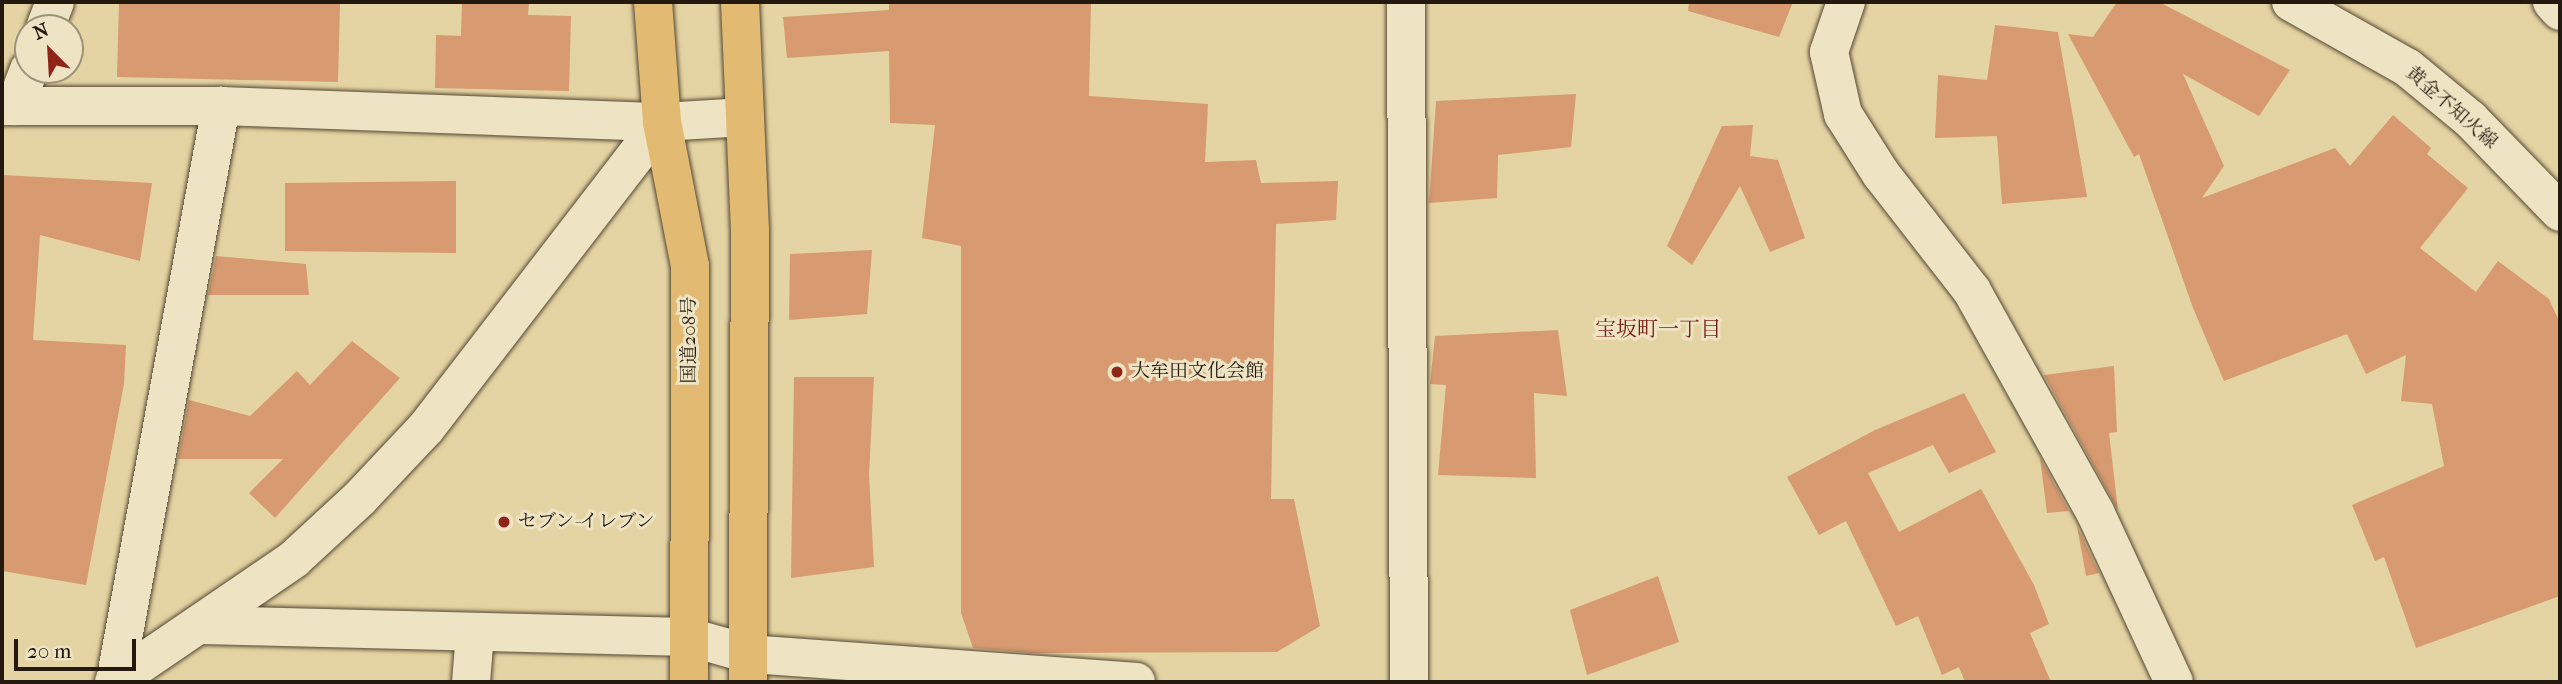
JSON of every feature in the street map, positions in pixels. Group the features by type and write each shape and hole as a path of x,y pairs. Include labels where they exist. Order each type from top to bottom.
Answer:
{"highway":[{"name":"国道208号","path":"653,2 662,122 690,266 689,682"},
{"path":"740,2 750,230 748,668"}],"street":[{"path":"1406,2 1409,682"},
{"path":"1846,2 1829,52 1843,114 1881,174 1972,291 2095,512 2174,682"},
{"name":"黄金不知火線","path":"2291,2 2408,68 2471,120 2555,198"},
{"path":"2552,2 2560,11"},
{"path":"8,106 21,84"},
{"path":"8,106 221,106 662,122 745,117"},
{"path":"115,682 221,106"},
{"path":"115,682 202,625 294,558 426,428 662,122"},
{"path":"202,625 689,637 748,668 1136,682"},
{"path":"471,682 475,633"}],"building":[{"path":"119,2 340,4 338,82 117,77"},
{"path":"462,2 529,2 528,15 571,16 569,91 435,88 436,35 461,36"},
{"name":"大牟田文化会館","path":"889,2 1091,2 1089,96 1208,104 1205,162 1256,160 1261,183 1338,181 1336,220 1276,224 1271,499 1294,499 1320,626 1277,652 1032,653 973,648 961,613 961,246 922,238 935,125 890,123 889,51 787,58 783,17 889,10"},
{"path":"1689,2 1793,2 1779,37 1688,11"},
{"path":"2117,2 2159,2 2290,70 2259,116 2183,74 2224,166 2202,198 2335,148 2350,166 2393,115 2431,148 2427,154 2468,188 2420,248 2476,292 2498,261 2549,299 2560,323 2560,596 2416,648 2384,557 2375,561 2352,505 2444,466 2432,404 2401,401 2406,355 2366,374 2347,334 2224,381 2193,308 2139,154 2134,157 2068,34 2093,37"},
{"path":"1995,25 2058,32 2087,197 2002,204 1997,136 1935,138 1938,75 1987,80"},
{"path":"1576,94 1571,147 1498,155 1497,198 1429,203 1436,101"},
{"path":"1753,125 1750,156 1778,160 1805,238 1770,252 1740,186 1692,265 1667,246 1722,126"},
{"path":"2,175 152,183 140,261 40,235 33,340 126,345 124,384 86,585 2,571"},
{"path":"456,181 456,253 285,251 285,183"},
{"path":"872,250 867,314 789,320 790,254"},
{"path":"216,256 306,264 309,295 208,295"},
{"path":"1558,330 1567,396 1534,393 1536,478 1438,475 1446,385 1430,384 1435,336"},
{"path":"352,341 400,378 275,518 249,493 283,459 178,459 189,400 250,416 297,371 310,385"},
{"path":"2114,366 2117,432 2109,433 2118,510 2044,375"},
{"path":"794,377 874,377 869,475 874,567 791,578"},
{"path":"1964,393 1996,452 1949,473 1933,445 1868,473 1899,532 1981,489 2034,585 2049,624 2030,633 2051,682 1965,682 1959,667 1942,675 1918,616 1896,626 1846,521 1819,535 1787,477 1875,430"},
{"path":"2040,458 2069,511 2047,513"},
{"path":"2077,526 2099,573 2086,576"},
{"path":"1658,576 1679,642 1587,675 1570,610"}],"place":[{"name":"大牟田文化会館","path":"1117,372"},
{"name":"セブン-イレブン","path":"504,522"}],"district":[{"name":"宝坂町一丁目","path":"1658,329"}]}
